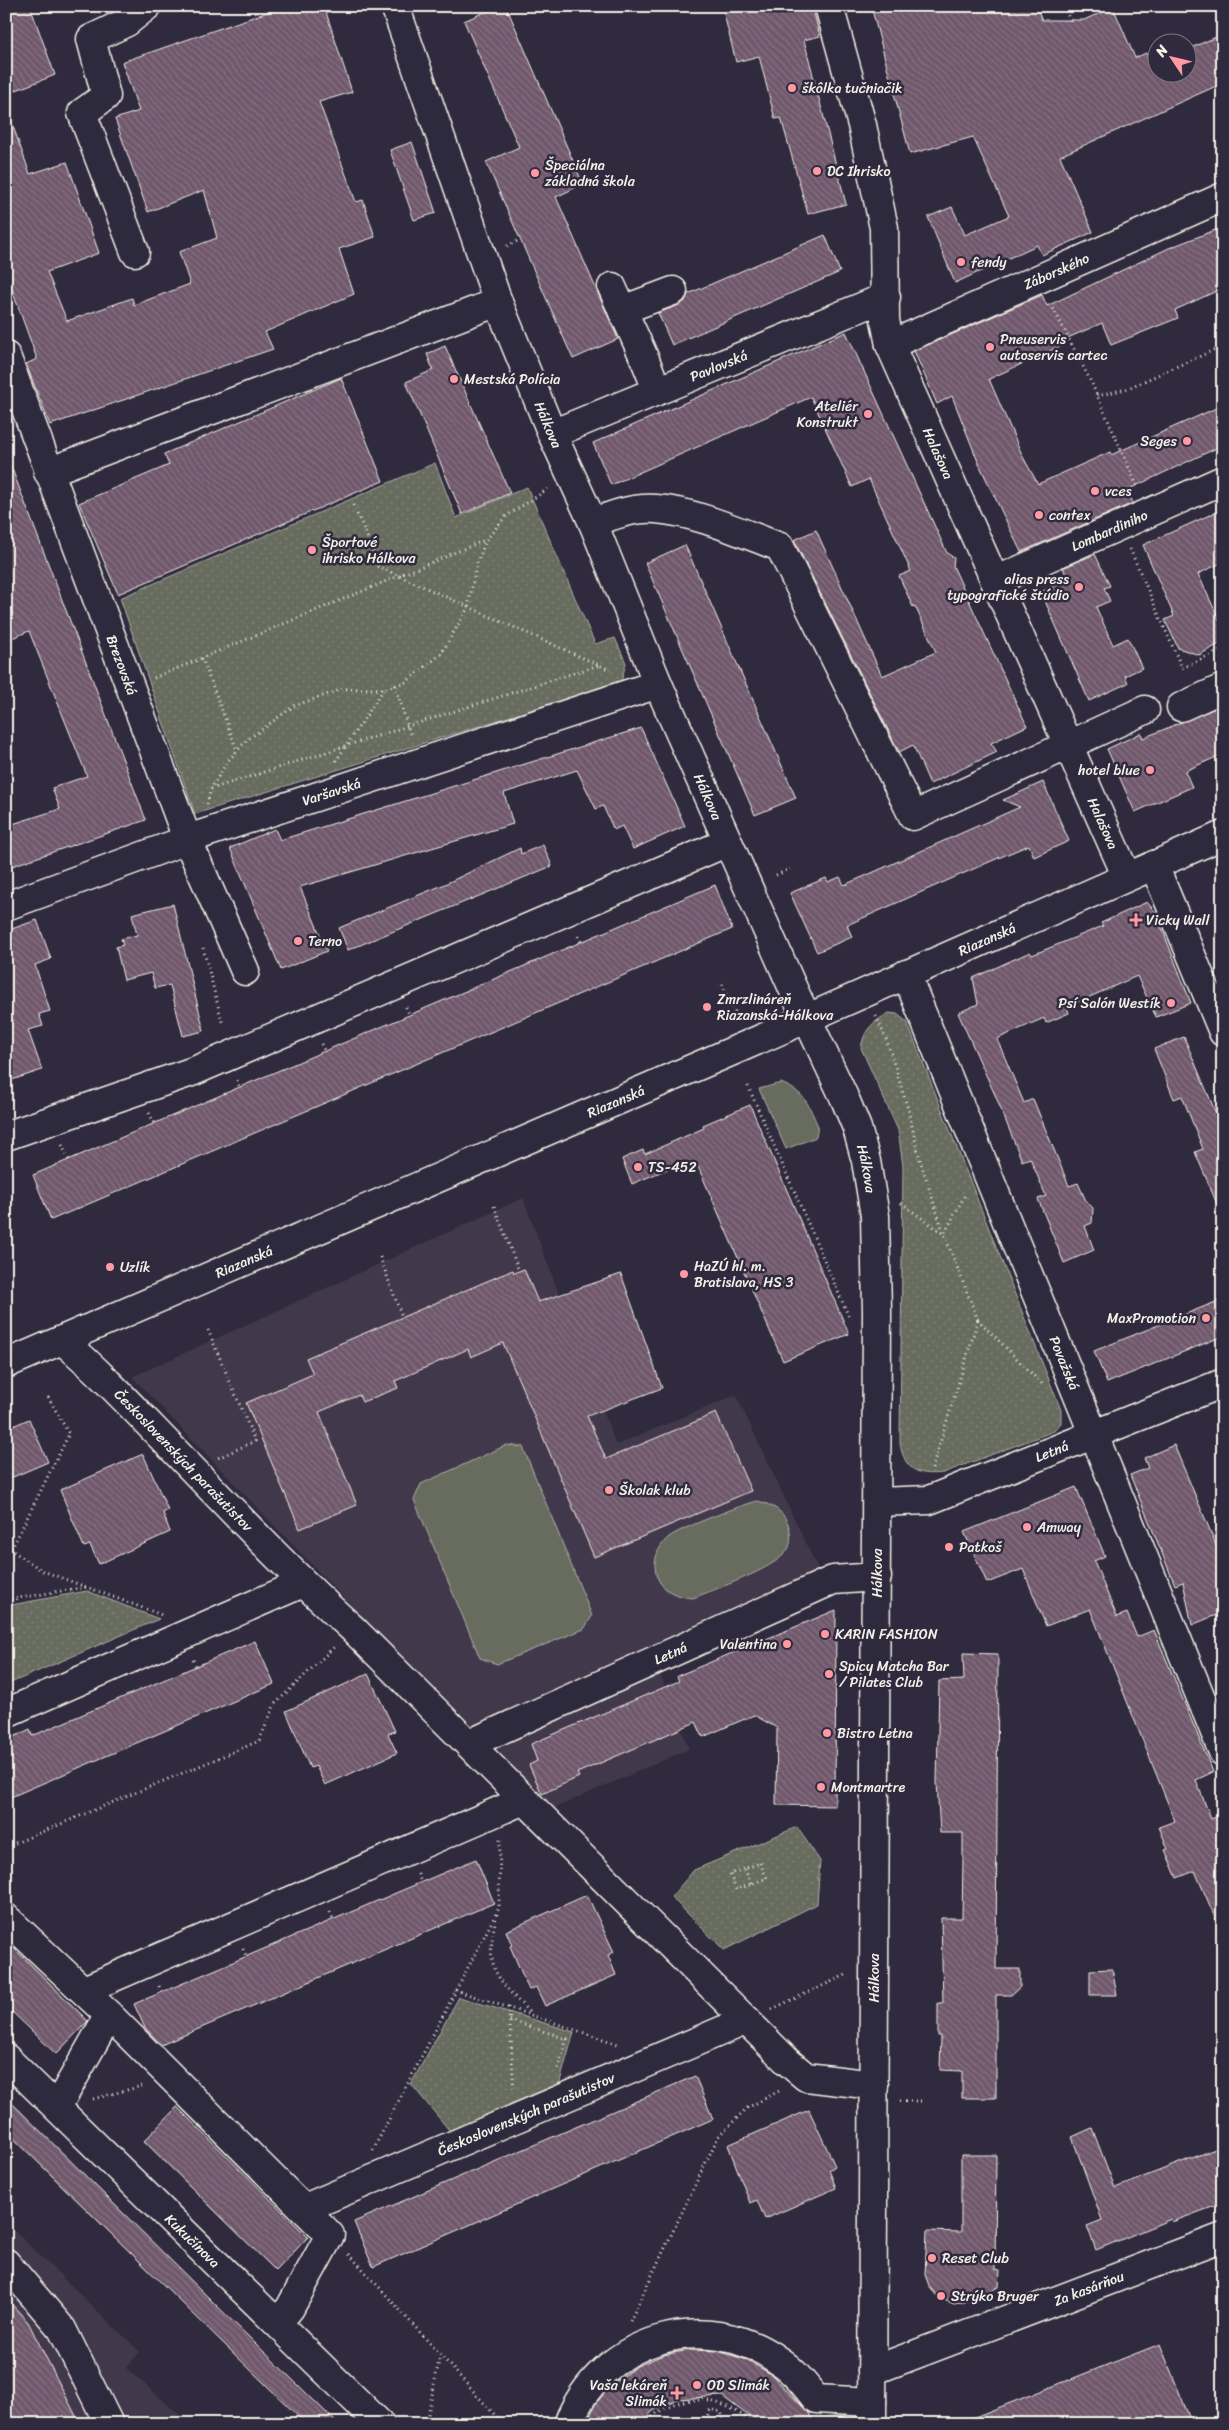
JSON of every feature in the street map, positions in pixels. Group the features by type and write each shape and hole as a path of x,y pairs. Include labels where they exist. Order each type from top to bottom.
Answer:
{"street":[{"path":"135,252 82,113 106,96 91,39 127,22 147,6"},
{"name":"Hálkova","path":"395,6 498,302 552,434 593,523 658,684 806,1018 848,1106 862,1144 873,1194 877,1257 877,1577 872,2413"},
{"name":"Halašova","path":"829,6 862,124 884,228 885,320 890,345 1127,877"},
{"name":"Záborského","path":"890,345 1039,281 1223,198"},
{"path":"656,391 645,357 617,298 673,291"},
{"name":"Pavlovská","path":"552,434 886,297"},
{"path":"48,472 498,302"},
{"name":"Brezovská","path":"6,356 188,841 245,971"},
{"name":"Lombardiniho","path":"995,581 1223,480"},
{"path":"593,523 618,513 655,508 699,519 780,547 913,816 1145,710"},
{"name":"Varšavská","path":"6,906 188,841 658,684"},
{"path":"1181,707 1223,688"},
{"name":"Riazanská","path":"6,1364 806,1018 1223,835"},
{"path":"6,1136 194,1071 728,842"},
{"path":"1154,865 1223,1032"},
{"name":"Považská","path":"906,974 1223,1752"},
{"name":"Československých parašutistov","path":"62,1340 86,1360 304,1584 353,1629 468,1744 513,1805 751,2024 797,2070"},
{"name":"Letná","path":"876,1502 929,1500 1094,1436 1223,1383"},
{"name":"Letná","path":"468,1744 833,1580 877,1577"},
{"path":"6,1714 304,1584"},
{"path":"57,2107 95,2001 513,1805"},
{"path":"6,1918 95,2001 330,2234 290,2308 278,2323"},
{"name":"Československých parašutistov","path":"306,2210 353,2188 659,2058 751,2024"},
{"name":"Kukučínova","path":"6,2058 380,2424"},
{"path":"797,2070 874,2085"},
{"name":"Za kasárňou","path":"872,2371 1223,2237"},
{"path":"6,2263 62,2329 109,2424"},
{"path":"568,2424 586,2390 614,2362 645,2344 682,2334 720,2336 753,2346 781,2361 816,2399 872,2413"}],"path":[{"path":"1064,6 1071,23"},
{"path":"502,248 520,240"},
{"path":"1039,281 1097,396 1148,512"},
{"path":"1097,396 1126,389 1223,346"},
{"path":"553,486 505,517 486,540 476,566 468,608 441,654 406,682 395,686 384,689 343,689 294,706 253,734 227,762 211,789 599,666"},
{"path":"352,505 379,567 616,673"},
{"path":"1120,525 1182,668 1223,649"},
{"path":"130,688 486,540"},
{"path":"202,658 237,750"},
{"path":"395,686 420,763"},
{"path":"335,791 329,773 384,689"},
{"path":"776,875 790,869"},
{"path":"201,939 223,1025"},
{"path":"722,984 737,1016"},
{"path":"876,1015 887,1040 908,1109 920,1160 944,1234 978,1320 1044,1385"},
{"path":"748,1086 850,1318"},
{"path":"944,1234 971,1185"},
{"path":"896,1200 944,1234"},
{"path":"494,1206 519,1271"},
{"path":"380,1257 402,1317"},
{"path":"932,1470 978,1320"},
{"path":"193,1469 255,1441 208,1330"},
{"path":"6,1559 69,1434 48,1397"},
{"path":"11,1550 42,1571 170,1618 191,1633"},
{"path":"6,1600 86,1587"},
{"path":"6,1847 258,1741 275,1704 353,1629"},
{"path":"513,1805 499,1908 490,1943 493,1968 507,1988 530,2013"},
{"path":"760,1863 767,1878 736,1890 730,1874 745,1869 760,1863"},
{"path":"745,1869 751,1884"},
{"path":"353,2188 499,1908"},
{"path":"751,2024 855,1970"},
{"path":"456,1990 530,2013 659,2058"},
{"path":"509,2007 515,2097"},
{"path":"510,2020 567,2039 557,2074"},
{"path":"628,2326 718,2137 747,2108 797,2070"},
{"path":"91,2100 172,2078"},
{"path":"896,2101 925,2101"},
{"path":"330,2234 503,2424"},
{"path":"426,2424 440,2356"},
{"path":"645,2424 655,2412 673,2405 703,2400 719,2402 732,2407 753,2424"},
{"path":"716,2409 719,2402"},
{"path":"709,2424 706,2420 706,2414 710,2409 716,2409 721,2412 723,2417 720,2424"}],"shaded area":[{"path":"523,1198 616,1445 736,1395 821,1575 650,1648 689,1749 548,1811 132,1377"},
{"path":"6,2223 140,2352 126,2368 190,2424 6,2424"}],"green space":[{"path":"435,463 456,518 527,487 595,644 615,638 626,663 621,682 195,814 120,598"},
{"path":"889,1013 897,1014 907,1022 1061,1410 1061,1423 1054,1431 943,1473 934,1474 919,1472 909,1465 902,1453 900,1444 903,1166 898,1130 861,1048 864,1036 870,1027"},
{"path":"781,1083 801,1095 818,1126 816,1137 786,1149 759,1089"},
{"path":"507,1445 523,1447 592,1616 584,1629 497,1664 480,1658 414,1500 421,1484"},
{"path":"758,1501 777,1510 787,1521 790,1543 786,1552 779,1559 756,1572 693,1598 672,1593 661,1584 655,1568 656,1556 661,1546 669,1537 712,1517"},
{"path":"87,1591 159,1619 6,1685 6,1606"},
{"path":"797,1827 820,1861 817,1904 724,1950 671,1897 694,1870"},
{"path":"459,1997 574,2032 557,2092 454,2136 411,2084"}],"building":[{"path":"6,6 30,6 55,75 6,94"},
{"path":"285,6 324,6 352,92 319,102 356,202 363,200 375,237 339,249 354,294 265,332 273,349 50,425 26,364 37,359 6,273 6,116 9,115 30,174 67,162 99,253 47,272 67,321 132,298 134,305 190,284 179,252 217,238 204,190 148,212 115,119 139,111 122,62"},
{"name":"Špeciálna základná škola","path":"499,6 506,6 583,184 556,197 618,339 573,359 486,162 519,147 464,21"},
{"path":"722,6 812,6 820,36 804,40 846,204 808,214 781,118 775,119 759,56 736,62"},
{"path":"871,6 1036,6 1042,20 1084,20 1113,7 1135,58 1146,53 1146,82 1196,82 1196,46 1223,34 1223,83 1060,156 1093,232 1042,255 1037,245 955,283 928,217 952,207 965,235 1009,216 973,137 910,154"},
{"path":"412,142 436,213 414,220 390,150"},
{"path":"1223,227 1223,288 1175,310 1178,318 1111,345 1102,323 1063,340 1065,344 989,379 1023,457 1038,484 1110,452 1111,455 1223,405 1223,445 1127,490 1133,503 1021,552 979,464 952,396 937,404 914,351 1042,295 1047,306 1169,248"},
{"path":"825,235 840,272 672,345 658,313 679,305 685,301 688,294"},
{"path":"846,332 947,553 954,558 953,566 1027,726 991,743 997,752 930,784 913,745 899,752 794,540 816,530 882,676 936,652 899,576 911,571 869,479 852,487 811,397 611,485 593,443"},
{"path":"445,346 510,493 462,514 406,382 433,370 427,354"},
{"path":"341,378 383,481 118,594 79,503 169,465 164,454"},
{"path":"6,461 9,461 146,820 6,868 6,826 60,809 52,788 87,776 29,631 12,638 6,622"},
{"path":"1223,509 1223,562 1198,574 1223,628 1223,642 1199,655 1178,648 1165,620 1174,616 1143,545"},
{"path":"685,545 796,798 755,815 645,563"},
{"path":"1095,554 1110,586 1104,588 1110,601 1096,607 1113,645 1128,638 1142,668 1125,676 1128,683 1089,701 1041,592 1068,579 1063,568"},
{"path":"1223,705 1223,754 1185,771 1192,787 1135,812 1107,749 1141,733 1143,738"},
{"path":"641,728 685,826 633,849 622,826 614,830 603,806 596,809 577,770 504,793 513,824 300,887 327,951 281,970 230,848 275,829 280,840"},
{"path":"1043,782 1069,841 1034,857 1029,845 996,859 847,925 852,937 817,952 790,893 826,878 828,882 840,877 844,885 865,876 1020,807 1003,800"},
{"path":"543,845 552,866 348,950 339,928 443,885 520,848 521,854"},
{"path":"715,885 732,929 51,1220 33,1175"},
{"path":"1147,902 1156,913 1191,1003 1156,1017 1137,976 1067,1007 1069,1013 1046,1023 1044,1018 997,1039 1024,1103 1033,1099 1069,1186 1078,1183 1086,1201 1093,1208 1092,1223 1085,1226 1094,1250 1064,1263 1038,1199 1046,1196 1030,1158 1022,1161 996,1097 958,1013 978,1004 973,978 1030,952 1032,955 1103,926 1101,923"},
{"path":"173,904 204,1031 183,1036 170,985 155,988 151,973 124,980 116,947 123,945 121,939 137,935 132,914"},
{"path":"37,920 51,959 35,965 50,1011 39,1014 43,1026 28,1030 42,1070 6,1082 6,931"},
{"path":"1184,1037 1223,1130 1223,1218 1195,1152 1203,1149 1182,1096 1174,1099 1154,1049"},
{"path":"750,1105 849,1334 783,1361 696,1162 682,1169 679,1164 632,1184 622,1159 643,1150 645,1154 704,1128 703,1125"},
{"path":"524,1269 538,1302 621,1274 662,1388 587,1416 606,1459 716,1413 751,1491 594,1557 503,1343 471,1357 468,1349 395,1381 398,1388 362,1402 359,1395 319,1412 357,1505 300,1529 246,1403 313,1374 306,1358 513,1270 514,1273"},
{"path":"1223,1299 1223,1336 1107,1383 1094,1351"},
{"path":"29,1419 48,1462 6,1480 6,1429"},
{"path":"1174,1445 1223,1561 1223,1612 1192,1625 1183,1582 1175,1585 1130,1475 1148,1468 1144,1458"},
{"path":"143,1454 168,1510 163,1513 170,1532 99,1564 90,1545 84,1547 60,1490"},
{"path":"1076,1487 1105,1556 1094,1561 1117,1617 1127,1613 1137,1637 1154,1630 1213,1772 1196,1780 1211,1819 1223,1814 1223,1936 1195,1871 1177,1878 1165,1850 1168,1849 1159,1827 1175,1821 1090,1609 1046,1626 1023,1569 987,1583 964,1532"},
{"path":"836,1610 835,1806 776,1805 777,1728 754,1715 703,1737 696,1722 577,1773 579,1777 542,1794 529,1765 537,1761 531,1744 679,1681 677,1676"},
{"path":"255,1641 274,1684 6,1799 6,1741 30,1729 32,1736"},
{"path":"963,1653 998,1654 996,1969 1020,1969 1020,1987 1011,1995 996,1995 996,2098 962,2098 962,2071 940,2070 941,2036 938,2036 938,2003 943,2003 941,1918 962,1918 963,1833 940,1833 937,1782 939,1681 964,1680"},
{"path":"368,1674 395,1731 388,1734 397,1753 325,1785 316,1766 310,1768 286,1711"},
{"path":"476,1859 494,1903 161,2045 145,2028 134,2004"},
{"path":"587,1895 614,1952 608,1955 616,1975 545,2006 536,1987 529,1990 510,1946 512,1945 506,1931"},
{"path":"6,1940 88,2021 56,2054 6,2006"},
{"path":"1112,1969 1117,1995 1090,1995 1090,1970"},
{"path":"695,2076 713,2119 373,2267 354,2222"},
{"path":"6,2097 338,2424 306,2424 6,2131"},
{"path":"177,2107 308,2237 276,2271 144,2141"},
{"path":"809,2110 835,2166 829,2170 836,2188 765,2219 757,2200 750,2203 728,2145"},
{"path":"1092,2128 1115,2188 1223,2146 1223,2203 1172,2222 1171,2219 1096,2250 1087,2226 1102,2220 1072,2137"},
{"path":"961,2155 996,2155 995,2269 1000,2270 999,2287 965,2302 954,2304 939,2298 930,2288 925,2275 927,2231 961,2232"},
{"path":"6,2298 28,2322 80,2424 6,2424"},
{"path":"1160,2344 1192,2424 962,2424 962,2422"},
{"name":"OD Slimák","path":"689,2350 717,2351 744,2359 771,2374 809,2413 814,2424 759,2424 722,2396 677,2399 653,2411 640,2424 586,2424 596,2403 615,2382 637,2366 663,2355"}],"place":[{"name":"škôlka tučniačik","path":"792,88"},
{"name":"DC Ihrisko","path":"817,171"},
{"name":"Špeciálna základná škola","path":"535,173"},
{"name":"fendy","path":"961,262"},
{"name":"Pneuservis autoservis cartec","path":"990,347"},
{"name":"Mestská Polícia","path":"454,379"},
{"name":"Ateliér Konstrukt","path":"868,414"},
{"name":"Seges","path":"1187,441"},
{"name":"vces","path":"1095,491"},
{"name":"contex","path":"1039,515"},
{"name":"Športové ihrisko Hálkova","path":"312,550"},
{"name":"alias press typografické štúdio","path":"1079,587"},
{"name":"hotel blue","path":"1150,770"},
{"name":"Vicky Wall","path":"1136,920"},
{"name":"Terno","path":"298,941"},
{"name":"Psí Salón Westík","path":"1171,1003"},
{"name":"Zmrzlináreň Riazanská-Hálkova","path":"707,1007"},
{"name":"TS-452","path":"638,1167"},
{"name":"Uzlík","path":"110,1267"},
{"name":"HaZÚ hl. m. Bratislava, HS 3","path":"684,1274"},
{"name":"MaxPromotion","path":"1206,1318"},
{"name":"Školak klub","path":"609,1490"},
{"name":"Amway","path":"1027,1527"},
{"name":"Patkoš","path":"949,1547"},
{"name":"KARIN FASHION","path":"825,1634"},
{"name":"Valentina","path":"787,1644"},
{"name":"Spicy Matcha Bar / Pilates Club","path":"829,1674"},
{"name":"Bistro Letna","path":"827,1733"},
{"name":"Montmartre","path":"821,1787"},
{"name":"Reset Club","path":"932,2258"},
{"name":"Strýko Bruger","path":"941,2296"},
{"name":"OD Slimák","path":"697,2385"},
{"name":"Vaša lekáreň Slimák","path":"677,2393"}]}
